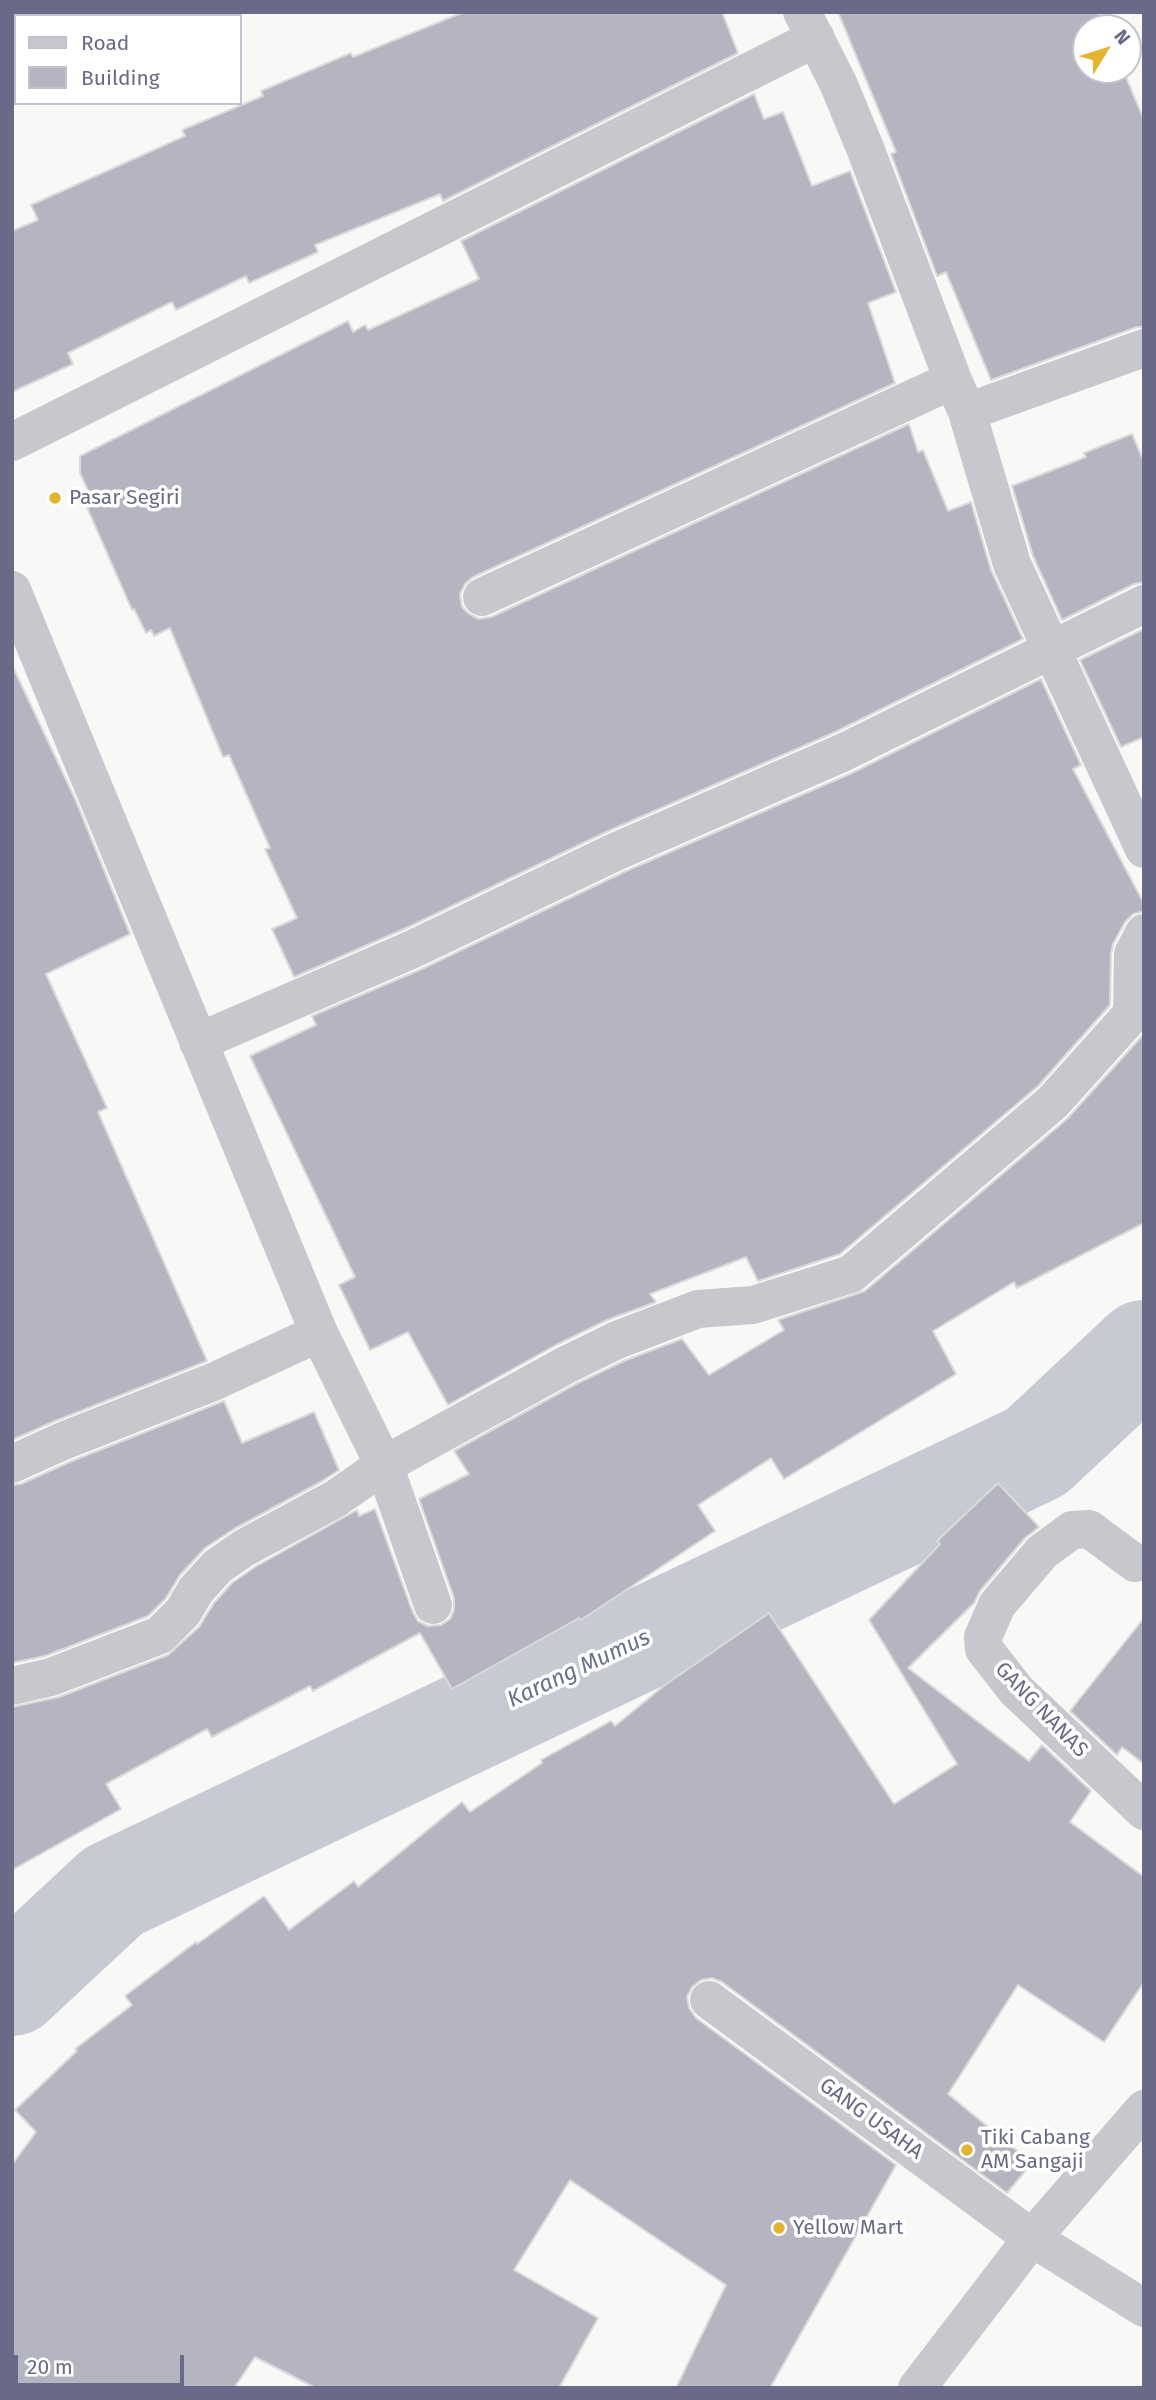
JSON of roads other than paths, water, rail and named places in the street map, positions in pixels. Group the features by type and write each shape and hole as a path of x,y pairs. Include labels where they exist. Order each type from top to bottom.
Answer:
{"street":[{"path":"12,442 809,25 838,83 865,148 960,396 1013,564 1144,849"},
{"path":"482,597 960,396 1144,348"},
{"path":"12,590 319,1333 384,1465 433,1605"},
{"path":"198,1042 413,949 615,852 842,753 1052,652 1144,604"},
{"path":"12,1686 51,1677 160,1634 183,1612 196,1590 218,1566 244,1548 335,1499 384,1465 617,1340 698,1309 753,1305 851,1274 1053,1102 1132,1014 1133,954 1144,933"},
{"path":"12,1464 213,1382 319,1333"},
{"name":"GANG NANAS","path":"1135,1563 1089,1529 1072,1530 1042,1552 997,1605 983,1637 984,1649 1016,1690 1144,1811"},
{"name":"GANG USAHA","path":"709,2000 1032,2238 1144,2308"},
{"path":"917,2388 1032,2238 1144,2109"}],"waterway":[{"name":"Karang Mumus","path":"12,1985 113,1891 1036,1452 1144,1351"}],"place":[{"name":"Pasar Segiri","path":"55,498"},
{"name":"Tiki Cabang AM Sangaji","path":"967,2150"},
{"name":"Yellow Mart","path":"779,2228"}]}
